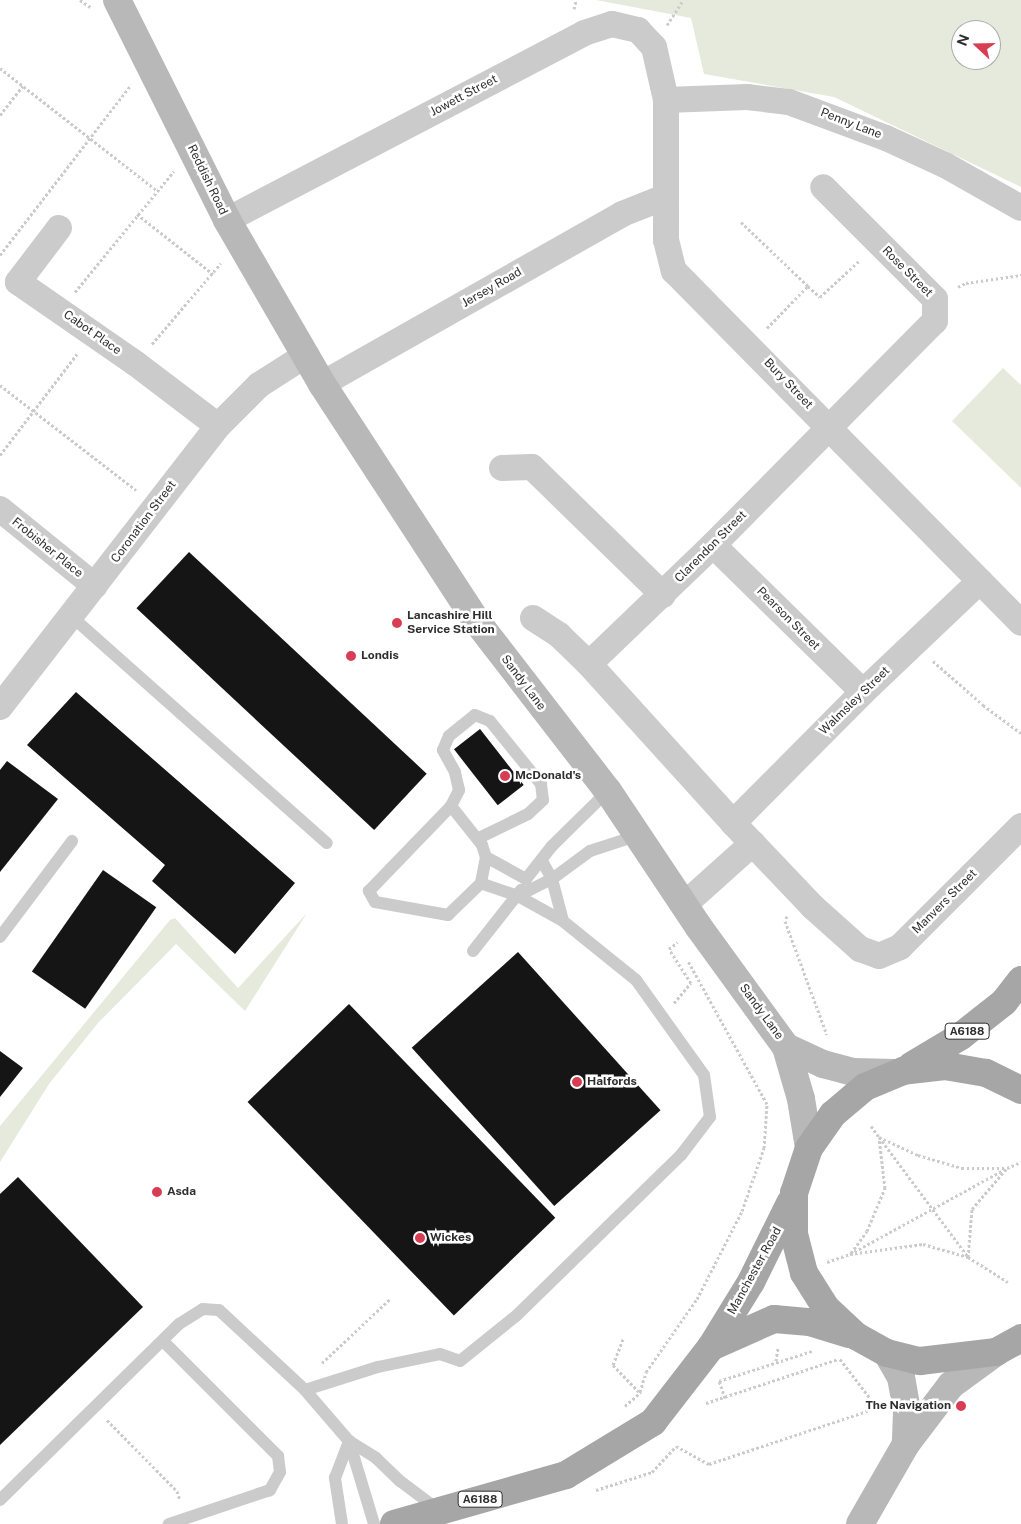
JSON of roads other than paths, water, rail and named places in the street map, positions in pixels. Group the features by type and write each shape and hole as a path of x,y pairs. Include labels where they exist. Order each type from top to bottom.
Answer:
{"main road":[{"name":"Reddish Road","path":"117,0 233,231 306,355"},
{"name":"Sandy Lane","path":"306,355 322,384 478,623 608,791 639,835 687,924 786,1046 801,1099 808,1148"},
{"name":"A6188","path":"899,1072 960,1036 1004,1002 1021,980"},
{"name":"Sandy Lane","path":"786,1046 823,1064 853,1072 899,1072"},
{"path":"996,1352 920,1361 845,1344 826,1308 804,1273 794,1234 794,1193 808,1148 832,1114 865,1087 899,1072 944,1066 986,1073 1021,1090"},
{"name":"Manchester Road","path":"394,1524 566,1475 653,1422 711,1347 773,1240 794,1193"},
{"name":"Manchester Road","path":"711,1347 774,1319 810,1322 845,1344"},
{"path":"860,1524 906,1444 951,1385 996,1352 1021,1338"},
{"path":"887,1353 901,1377 907,1410 906,1444"}],"street":[{"name":"Jowett Street","path":"233,231 584,33 612,24 638,30 654,47 666,100"},
{"name":"Penny Lane","path":"666,100 747,97 789,102 911,149 1021,208"},
{"name":"Bury Street","path":"666,100 666,240 674,271 750,345 1021,623"},
{"name":"Rose Street","path":"822,187 935,299 935,321 830,427"},
{"name":"Jersey Road","path":"322,384 622,214 665,197"},
{"name":"Cabot Place","path":"59,228 18,282 135,363 218,426"},
{"name":"Coronation Street","path":"0,707 218,426 259,385 306,355"},
{"name":"Clarendon Street","path":"589,664 663,595 830,427"},
{"path":"502,468 532,467 663,595"},
{"name":"Frobisher Place","path":"0,509 95,586"},
{"name":"Pearson Street","path":"713,545 862,692"},
{"name":"Walmsley Street","path":"733,823 862,692 980,581"},
{"path":"533,618 559,635 589,664 753,843 687,924"},
{"name":"Manvers Street","path":"753,843 794,887 860,949 879,956 900,947 1021,826"}],"lane":[{"path":"71,616 327,843"},
{"path":"451,806 479,838 486,857 481,883 448,915 375,902 369,891 451,806 459,790 455,772 443,750 448,736 475,715 490,721 541,784 543,800 528,814 479,838"},
{"path":"473,951 518,896 526,879 552,846 608,791"},
{"path":"518,896 552,880 590,852 639,835"},
{"path":"0,937 72,841"},
{"path":"486,857 526,879"},
{"path":"542,861 552,880 563,921"},
{"path":"305,1390 378,1367 440,1354 460,1361 516,1316 680,1155 710,1117 704,1075 636,980 563,921 518,896 481,883"},
{"path":"0,1500 178,1324 203,1309 218,1310 305,1390 349,1441 376,1458 400,1481 440,1511"},
{"path":"162,1341 278,1456 280,1472 270,1490 169,1524"},
{"path":"342,1524 335,1478 349,1441"},
{"path":"349,1441 374,1524"}],"place":[{"name":"Lancashire Hill Service Station","path":"397,623"},
{"name":"Londis","path":"351,656"},
{"name":"McDonald's","path":"505,776"},
{"name":"Halfords","path":"577,1082"},
{"name":"Asda","path":"157,1192"},
{"name":"Wickes","path":"420,1238"},
{"name":"The Navigation","path":"961,1406"}]}
